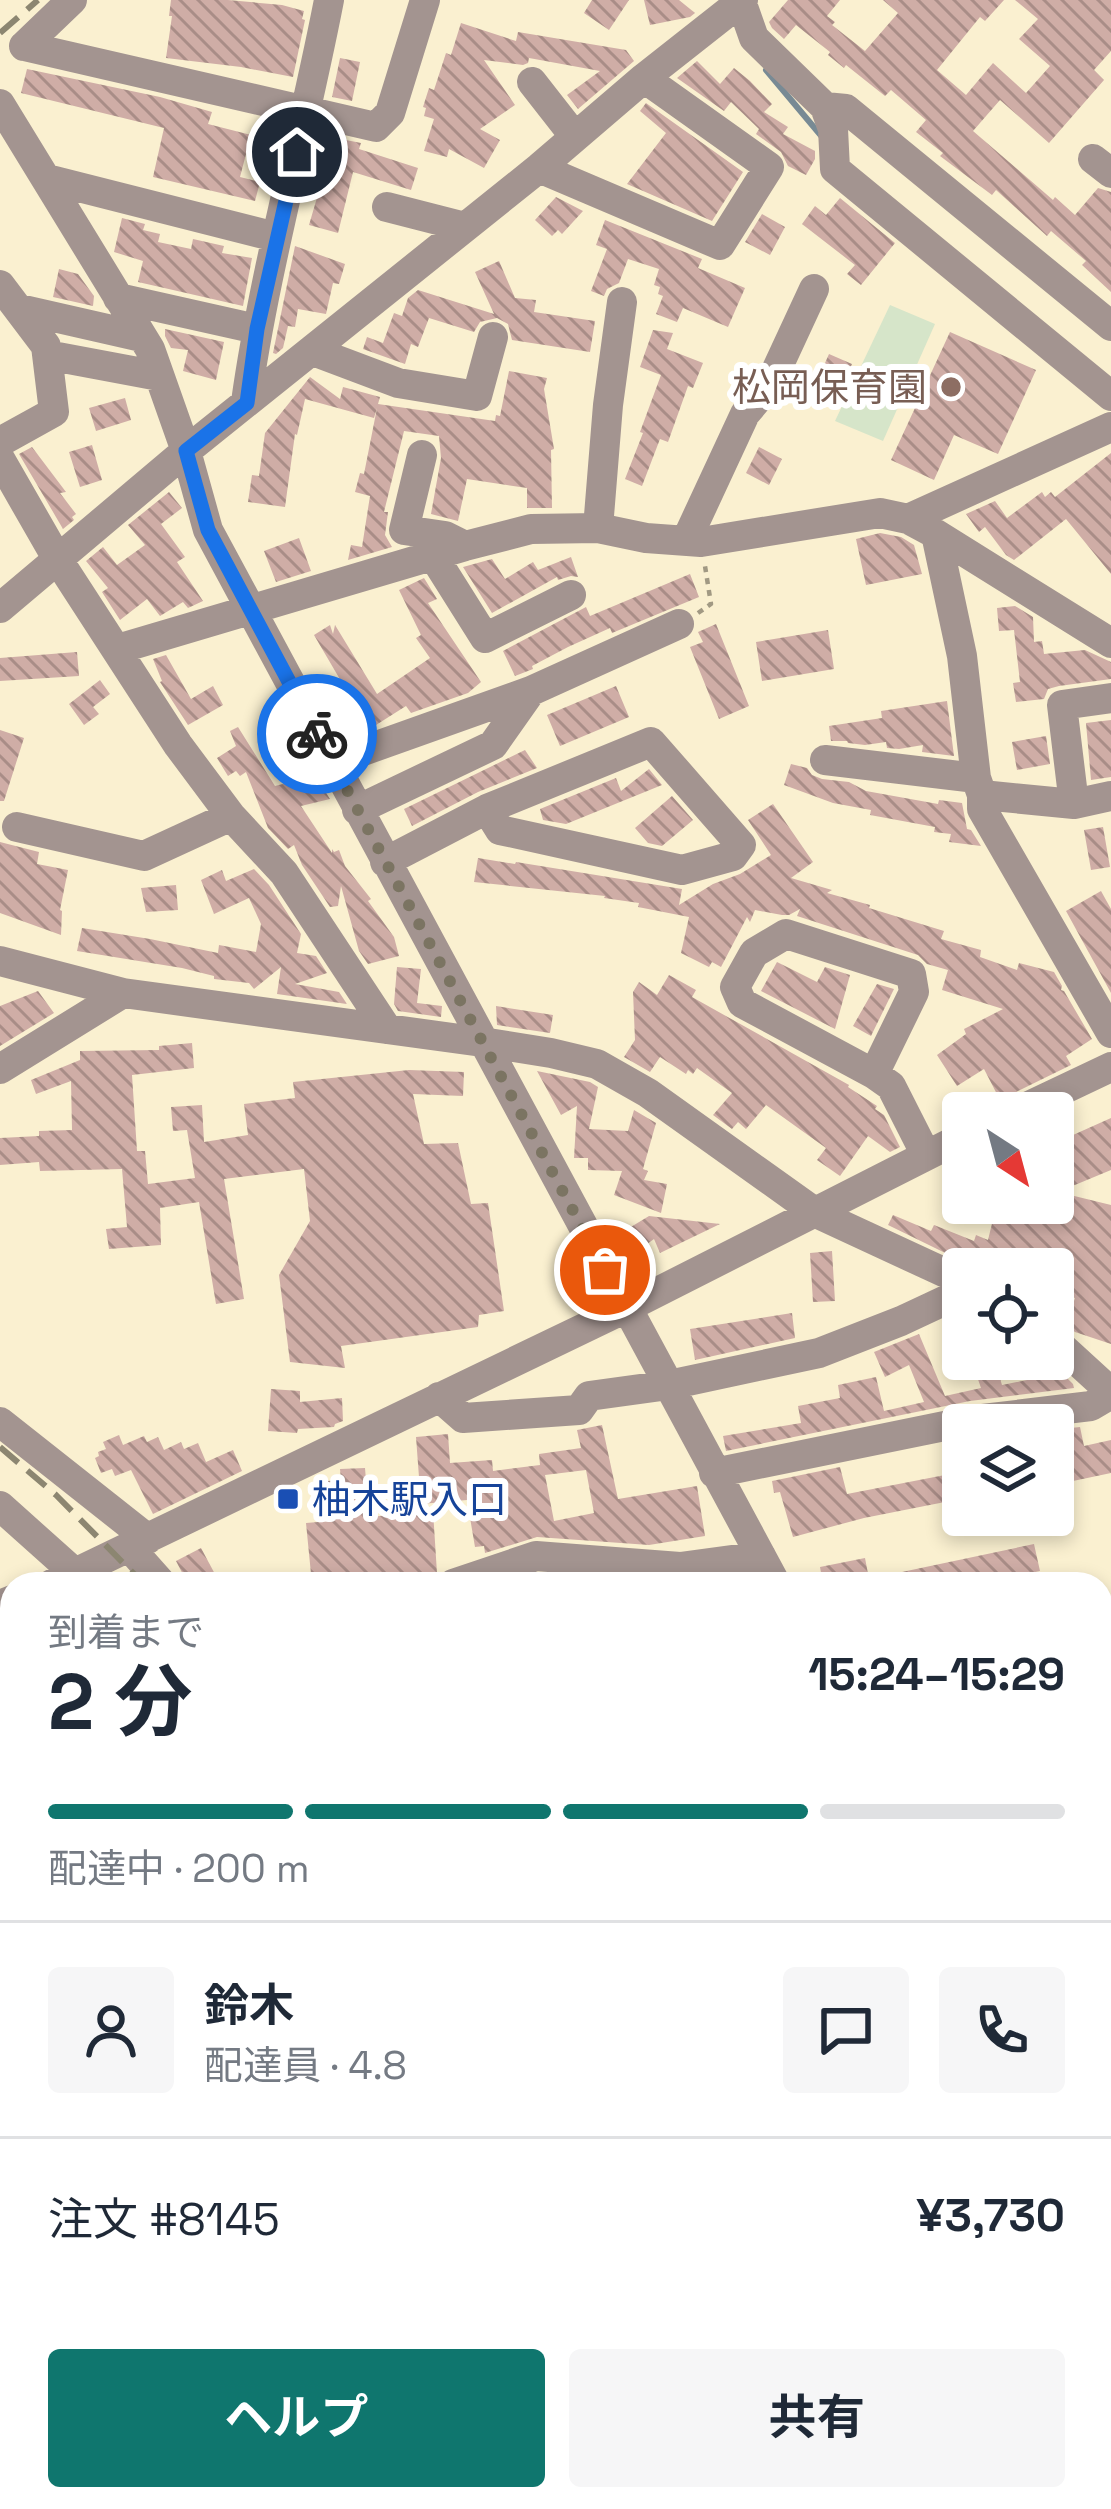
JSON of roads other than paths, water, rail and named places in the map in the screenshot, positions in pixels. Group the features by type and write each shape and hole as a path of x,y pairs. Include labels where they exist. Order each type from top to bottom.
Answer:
{"street":[{"path":"72,0 24,46 376,127 390,113 425,0"},
{"path":"247,403 257,329 329,0"},
{"path":"2,605 539,168 725,4 825,107 833,129 835,170 1111,395"},
{"path":"539,168 720,245 769,167 644,78"},
{"path":"532,82 575,137"},
{"path":"0,104 142,337 186,451 208,530 768,1570"},
{"path":"825,107 845,109 1111,326"},
{"path":"47,179 277,237"},
{"path":"387,207 465,227"},
{"path":"693,542 745,414 770,384 814,290"},
{"path":"9,297 142,337"},
{"path":"0,442 54,412 46,346 9,297"},
{"path":"118,298 257,329"},
{"path":"598,527 622,302"},
{"path":"313,351 398,383 477,396 493,337"},
{"path":"47,355 159,376"},
{"path":"908,519 1111,427"},
{"path":"422,455 404,530 445,536 465,546"},
{"path":"0,460 58,560 178,745 284,873 387,1029"},
{"path":"118,649 531,529 598,527 693,542 880,513 908,519 936,534 1111,643"},
{"path":"936,534 962,656 982,809 1111,1033"},
{"path":"434,556 485,638 571,595"},
{"path":"332,762 531,691 679,624"},
{"path":"357,810 493,745 531,691"},
{"path":"1074,804 1061,705 1111,698"},
{"path":"385,862 487,809 651,742 741,845 733,856 682,870 500,830 487,809"},
{"path":"824,760 1074,804 1111,796"},
{"path":"17,827 144,856 232,815"},
{"path":"874,1074 914,992 911,974 786,934 754,953 735,987 742,1003 891,1086 926,1155"},
{"path":"0,962 123,993 550,1052 597,1064 648,1093 815,1213 942,1271"},
{"path":"0,1069 123,993"},
{"path":"1058,1092 1111,1067"},
{"path":"79,1572 626,1308 942,1147"},
{"path":"439,1397 463,1418 579,1410 590,1396 669,1385 819,1353 942,1302"},
{"path":"714,1472 974,1420 1091,1406 1111,1393 1074,1359"},
{"path":"0,1422 139,1544 155,1572"},
{"path":"0,1506 58,1572"},
{"path":"489,1572 536,1556 768,1570"}],"waterway":[{"path":"766,70 823,138"}],"railway":[{"path":"0,33 38,0"},
{"path":"0,1447 56,1495 132,1572"}],"place":[{"name":"松岡保育園","path":"951,387"},
{"name":"柚木駅入口","path":"288,1499"}]}
